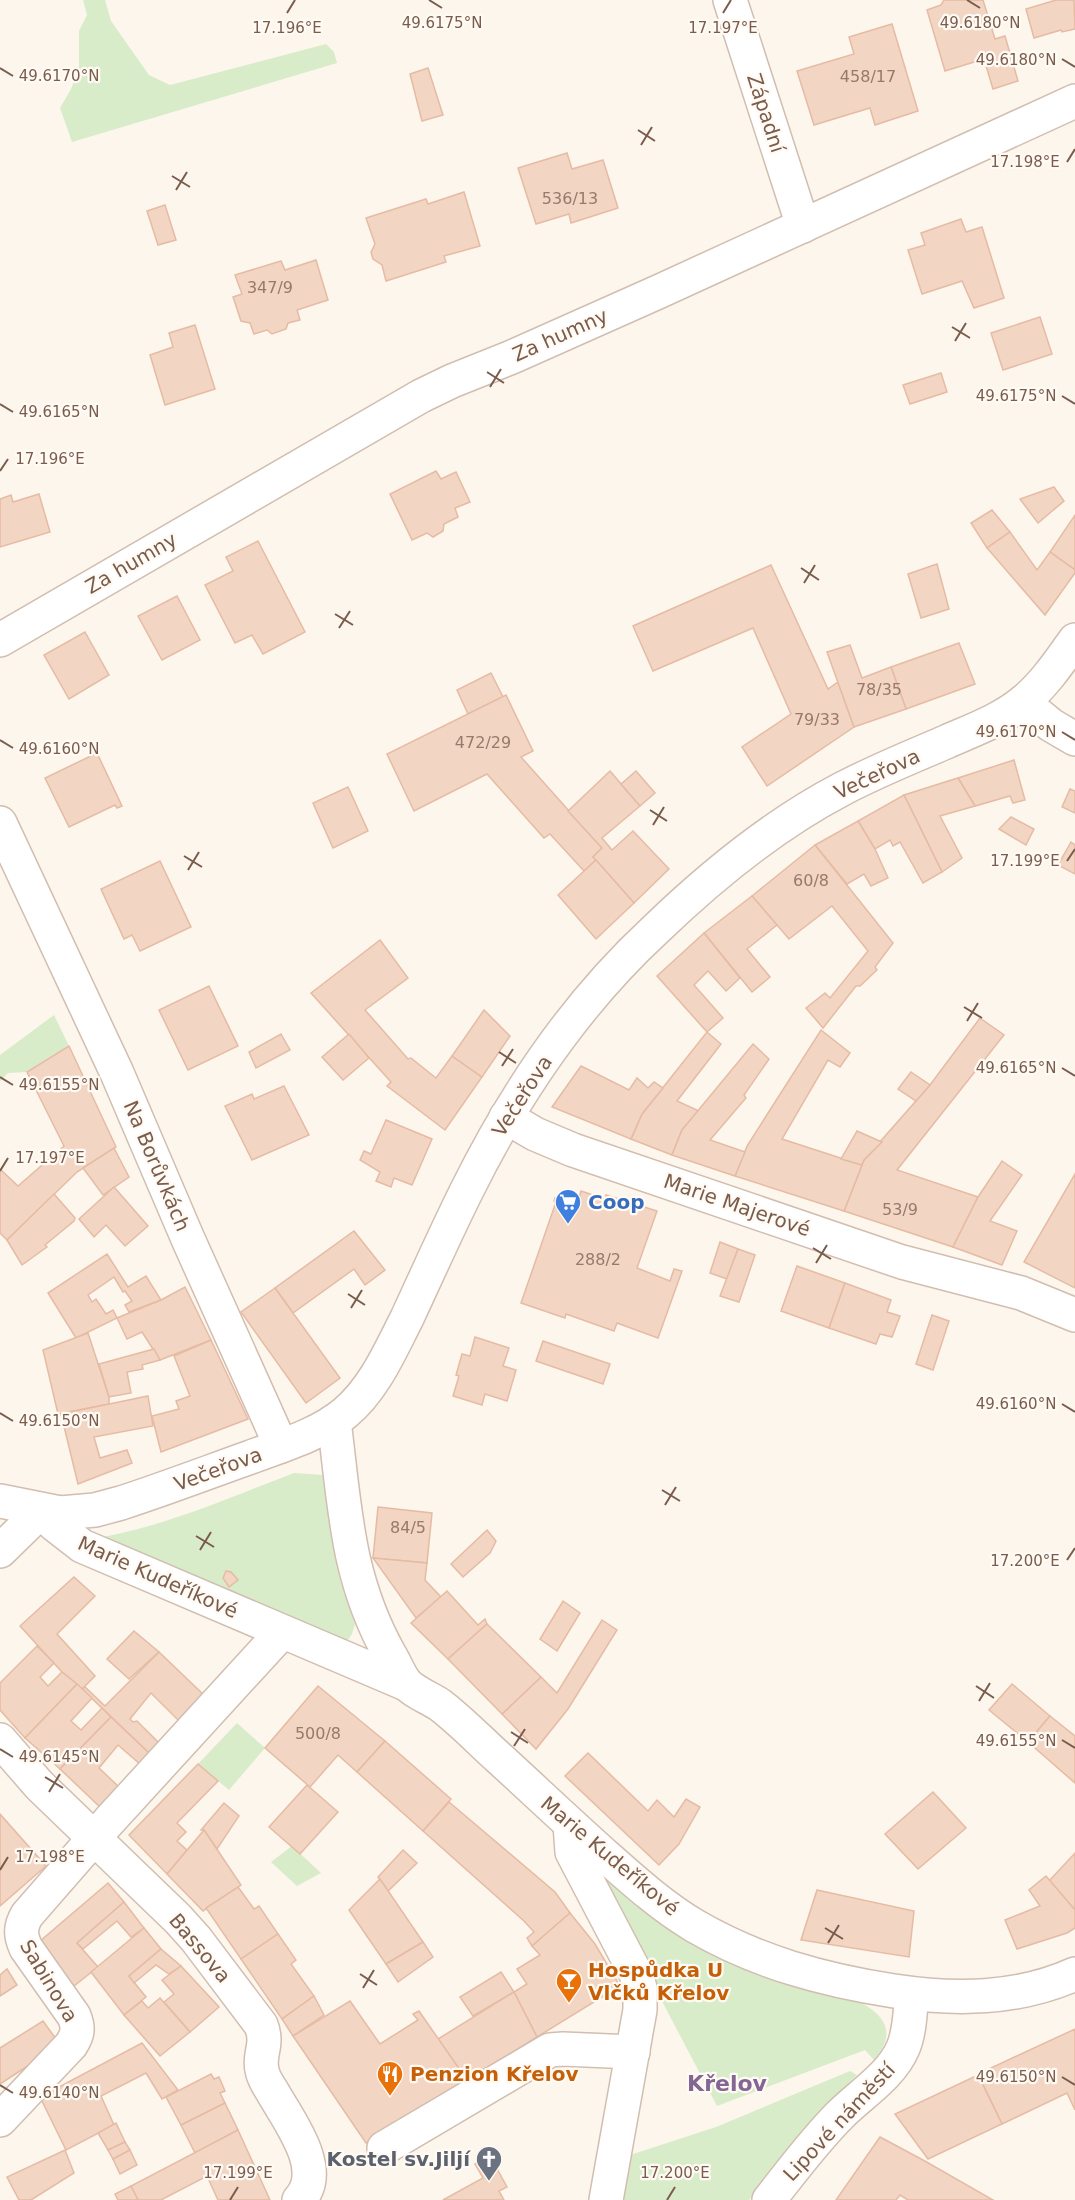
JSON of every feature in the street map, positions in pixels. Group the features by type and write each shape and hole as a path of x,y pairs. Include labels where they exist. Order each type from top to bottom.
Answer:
{"street":[{"name":"Západní","path":"730,0 803,226"},
{"name":"Za humny","path":"0,640 421,396 803,226 1075,101"},
{"name":"Večeřova","path":"0,1501 60,1513 95,1510 121,1503 281,1446 334,1421 353,1406 375,1378 394,1345 466,1192 506,1117 538,1067 621,965 652,932 736,859 779,827 842,789 986,725 1023,702 1049,674 1075,640"},
{"path":"1023,702 1044,721 1075,740"},
{"name":"Na Borůvkách","path":"0,823 117,1073 188,1239 281,1446"},
{"name":"Marie Majerové","path":"506,1117 549,1141 573,1150 912,1265 1021,1293 1075,1315"},
{"path":"334,1421 346,1528 353,1563 361,1591 378,1632 406,1684"},
{"path":"0,1551 41,1511"},
{"name":"Marie Kudeříkové","path":"41,1511 82,1546 406,1684 426,1695 459,1721 570,1824 661,1902 694,1925 735,1947 773,1963 847,1984 912,1994"},
{"path":"94,1839 282,1632"},
{"name":"Bassova","path":"0,1740 39,1785 196,1939 261,2025 266,2041 262,2071 301,2143 309,2163 309,2184 299,2200"},
{"path":"570,1824 572,1852 638,1980 640,2010 606,2200"},
{"name":"Sabinova","path":"0,2120 71,2045 77,2035 78,2026 74,2016 21,1937 21,1925 27,1915 94,1839"},
{"path":"912,1994 956,1998 988,1997 1031,1989 1075,1974"},
{"name":"Lipové náměstí","path":"769,2200 840,2115 883,2076 897,2058 907,2039 912,1994"},
{"path":"384,2148 550,2050 633,2052"}],"green space":[{"path":"83,0 105,0 111,21 149,75 170,85 326,44 334,52 337,63 72,142 60,108 79,69 79,31 87,15"},
{"path":"54,1015 69,1046 27,1072 8,1073 0,1081 0,1055"},
{"path":"294,1473 323,1475 340,1580 355,1624 346,1643 92,1539 169,1520"},
{"path":"237,1723 265,1748 229,1790 198,1764"},
{"path":"292,1846 321,1873 297,1886 271,1862"},
{"path":"591,1866 661,1922 698,1946 738,1966 765,1976 846,1998 870,2008 885,2025 885,2043 879,2054 874,2060 865,2050 717,2106"},
{"path":"850,2071 857,2075 819,2112 749,2200 619,2200 627,2156 716,2127"}],"building":[{"path":"944,0 983,0 995,39 1005,36 1018,81 993,89 984,59 945,71 927,10 941,5"},
{"path":"1056,0 1074,0 1075,29 1062,32 1061,30 1034,38 1026,9"},
{"path":"892,24 918,111 875,125 870,108 814,125 797,71 854,54 849,37"},
{"path":"428,68 443,115 422,121 410,74"},
{"path":"567,153 572,169 603,160 618,208 571,223 569,214 536,224 518,168"},
{"path":"464,192 480,246 444,256 446,262 386,281 382,265 373,259 371,252 375,244 366,218 426,199 428,204"},
{"path":"165,205 176,240 158,245 147,211"},
{"path":"961,219 966,232 982,227 1004,298 974,308 962,281 922,294 908,250 925,245 921,233"},
{"path":"316,260 328,300 297,310 300,320 288,323 286,329 272,334 267,330 254,334 250,323 241,321 233,297 242,294 235,275 281,261 285,270"},
{"path":"1040,317 1052,354 1003,370 991,333"},
{"path":"195,325 215,389 165,405 150,355 173,347 169,333"},
{"path":"941,373 947,392 910,404 903,385"},
{"path":"436,471 441,479 456,472 470,502 455,508 458,517 444,524 443,531 433,537 427,533 412,540 390,494"},
{"path":"1054,487 1064,501 1038,523 1020,499"},
{"path":"39,494 50,532 0,547 0,499 11,495 13,502"},
{"path":"992,510 1010,532 987,548 971,523"},
{"path":"1075,515 1075,570 1050,552"},
{"path":"1010,532 1037,570 1050,552 1075,570 1045,615 987,548"},
{"path":"258,541 305,632 263,654 252,635 235,643 205,585 233,571 226,557"},
{"path":"937,564 949,609 921,618 908,574"},
{"path":"771,565 828,689 838,682 854,727 767,786 742,747 791,714 753,628 653,671 633,626"},
{"path":"177,596 200,640 162,660 138,616"},
{"path":"85,632 109,675 69,699 44,655"},
{"path":"959,643 975,684 906,709 891,667"},
{"path":"850,645 862,678 891,667 906,709 854,727 827,652"},
{"path":"491,673 503,697 468,714 457,690"},
{"path":"506,695 533,751 521,757 602,848 593,857 596,860 584,871 550,834 544,838 487,774 414,811 387,754"},
{"path":"97,753 122,806 117,808 115,805 69,827 45,778"},
{"path":"1014,760 1025,800 1013,803 1010,796 975,806 958,778"},
{"path":"610,771 640,806 602,838 612,850 633,831 669,869 634,903 593,857 602,848 568,811"},
{"path":"636,771 655,793 640,806 621,784"},
{"path":"958,778 975,806 940,816 962,858 942,872 904,795"},
{"path":"348,787 368,831 333,848 313,803"},
{"path":"1070,789 1075,791 1075,813 1062,807"},
{"path":"904,795 942,872 923,883 900,842 893,846 890,840 875,849 858,821"},
{"path":"1011,817 1034,829 1026,845 999,829"},
{"path":"858,821 875,849 888,878 871,886 864,874 847,884 815,845"},
{"path":"1071,842 1075,845 1075,874 1058,865"},
{"path":"815,845 893,943 875,967 877,970 860,986 856,986 823,1028 806,1008 825,993 830,998 868,951 832,906 789,939 752,896"},
{"path":"596,860 634,903 596,939 558,895"},
{"path":"160,861 191,927 140,951 132,935 124,939 101,889"},
{"path":"752,896 777,925 747,949 770,977 752,992 704,933"},
{"path":"704,933 740,978 726,991 708,971 694,985 723,1018 707,1032 657,976"},
{"path":"380,940 408,978 365,1010 408,1059 411,1058 436,1078 452,1056 482,1077 445,1130 387,1086 391,1082 311,993"},
{"path":"209,986 238,1046 188,1070 159,1010"},
{"path":"484,1010 510,1036 482,1077 452,1056"},
{"path":"980,1018 1004,1035 897,1170 978,1197 953,1247 844,1211 864,1160 930,1085"},
{"path":"821,1030 850,1053 840,1067 828,1060 782,1139 862,1165 844,1211 735,1176 747,1146"},
{"path":"707,1032 721,1044 677,1101 699,1111 682,1130 672,1155 631,1139 642,1114"},
{"path":"281,1034 290,1050 256,1068 249,1052"},
{"path":"349,1034 369,1058 343,1080 322,1057"},
{"path":"753,1044 769,1059 744,1095 746,1098 710,1140 745,1152 735,1176 672,1155 682,1130"},
{"path":"69,1046 116,1147 77,1172 7,1240 0,1233 0,1169 18,1186 64,1146 27,1072"},
{"path":"581,1066 629,1090 637,1078 648,1088 654,1082 663,1088 642,1114 631,1139 552,1107"},
{"path":"911,1072 930,1085 916,1101 898,1089"},
{"path":"284,1086 309,1135 252,1160 225,1106 252,1094 254,1099"},
{"path":"386,1120 432,1139 412,1185 394,1178 391,1187 376,1181 380,1172 360,1160 364,1151 371,1154"},
{"path":"857,1131 882,1142 862,1165 841,1159"},
{"path":"114,1148 129,1177 103,1195 83,1168"},
{"path":"1002,1161 1022,1175 990,1221 1017,1231 1002,1265 953,1247 978,1197"},
{"path":"1075,1174 1075,1288 1024,1262"},
{"path":"114,1187 148,1226 125,1246 106,1225 94,1237 79,1219"},
{"path":"581,1191 605,1199 606,1195 657,1211 637,1268 670,1281 674,1269 682,1271 658,1338 617,1323 614,1331 566,1314 565,1318 521,1303 556,1202 555,1198 577,1206"},
{"path":"54,1194 75,1218 74,1221 45,1245 47,1247 22,1265 7,1240"},
{"path":"354,1231 385,1270 365,1285 354,1269 293,1313 275,1288"},
{"path":"720,1242 738,1249 727,1279 710,1273"},
{"path":"738,1249 755,1255 739,1302 720,1296"},
{"path":"107,1254 128,1287 146,1276 161,1300 129,1312 125,1305 132,1301 114,1277 88,1295 92,1302 96,1299 106,1314 113,1310 117,1318 76,1338 48,1293"},
{"path":"797,1266 845,1283 829,1328 781,1311"},
{"path":"845,1283 891,1300 887,1312 900,1316 892,1337 880,1334 876,1344 829,1328"},
{"path":"185,1287 211,1340 160,1360 142,1332 127,1339 117,1318 161,1300"},
{"path":"275,1288 340,1378 306,1403 241,1312"},
{"path":"932,1315 949,1321 933,1370 916,1364"},
{"path":"88,1333 109,1397 109,1404 58,1414 43,1350"},
{"path":"475,1337 509,1348 503,1366 516,1370 507,1401 485,1394 482,1405 453,1396 462,1354 470,1356"},
{"path":"211,1340 248,1419 161,1452 152,1416 179,1409 176,1401 190,1396 174,1356"},
{"path":"543,1341 610,1364 603,1384 536,1361"},
{"path":"154,1349 160,1360 142,1365 143,1369 127,1372 131,1393 109,1397 99,1364"},
{"path":"148,1396 153,1426 94,1437 100,1458 127,1450 132,1463 78,1484 61,1414"},
{"path":"378,1507 432,1513 427,1563 373,1558"},
{"path":"487,1530 496,1541 490,1553 463,1577 451,1564"},
{"path":"373,1558 427,1563 425,1580 441,1597 416,1618"},
{"path":"226,1571 231,1572 238,1580 229,1587 223,1578"},
{"path":"74,1577 95,1596 57,1634 95,1676 82,1689 61,1671 20,1626"},
{"path":"447,1591 478,1625 485,1619 487,1624 448,1659 411,1623"},
{"path":"563,1601 580,1613 557,1651 540,1639"},
{"path":"602,1620 617,1630 568,1709 536,1749 502,1714 541,1677 557,1693"},
{"path":"487,1624 541,1677 502,1714 448,1659"},
{"path":"134,1631 159,1652 129,1679 107,1659"},
{"path":"37,1646 54,1663 40,1677 48,1686 62,1672 77,1684 25,1738 0,1710 0,1683"},
{"path":"159,1652 205,1696 181,1723 151,1693 130,1719 133,1722 137,1721 160,1744 150,1754 82,1689 85,1687 105,1706"},
{"path":"77,1684 92,1698 71,1721 81,1730 102,1708 111,1717 60,1769 25,1738"},
{"path":"1012,1684 1050,1716 1028,1742 989,1710"},
{"path":"318,1686 385,1741 357,1772 338,1755 310,1787 265,1748"},
{"path":"1050,1716 1075,1736 1075,1783 1028,1742"},
{"path":"111,1717 150,1754 141,1765 118,1745 99,1768 120,1788 101,1808 60,1769"},
{"path":"385,1741 451,1799 423,1831 357,1772"},
{"path":"588,1753 648,1811 657,1800 674,1817 686,1799 700,1807 679,1844 659,1865 565,1776"},
{"path":"198,1764 218,1781 177,1823 186,1832 177,1841 187,1850 167,1874 129,1835"},
{"path":"307,1785 338,1812 300,1854 269,1827"},
{"path":"933,1792 966,1828 918,1869 885,1834"},
{"path":"449,1802 555,1892 570,1913 532,1946 527,1938 534,1932 524,1921 423,1831"},
{"path":"224,1803 239,1816 217,1849 204,1830 201,1830"},
{"path":"0,1814 46,1866 0,1906"},
{"path":"204,1830 241,1885 203,1911 167,1874"},
{"path":"403,1850 417,1863 388,1891 378,1877"},
{"path":"1075,1853 1075,1910 1049,1881"},
{"path":"1046,1876 1075,1910 1075,1928 1067,1933 1017,1949 1005,1920 1040,1906 1029,1890"},
{"path":"380,1879 423,1942 386,1964 349,1910"},
{"path":"108,1883 124,1902 77,1943 98,1967 74,1986 38,1945"},
{"path":"238,1887 254,1909 259,1906 278,1934 241,1959 206,1908"},
{"path":"817,1890 914,1911 909,1957 801,1940"},
{"path":"124,1902 144,1928 131,1937 117,1921 83,1949 77,1943"},
{"path":"570,1913 595,1944 620,1986 537,2037 514,1992 527,1984 517,1969 540,1955 532,1946"},
{"path":"144,1928 161,1949 129,1976 146,1997 124,2015 91,1972"},
{"path":"278,1934 296,1960 291,1964 314,1996 282,2019 241,1959"},
{"path":"423,1942 433,1957 398,1982 386,1964"},
{"path":"161,1949 181,1966 169,1974 156,1965 134,1983 129,1976"},
{"path":"181,1966 219,2007 190,2032 164,2002 174,1994 162,1980"},
{"path":"7,1969 17,1985 0,1996 0,1975"},
{"path":"501,1972 514,1992 473,2016 460,1997"},
{"path":"514,1992 537,2037 467,2080 438,2039"},
{"path":"314,1996 324,2015 293,2036 282,2019"},
{"path":"160,1998 190,2032 160,2056 124,2015 142,2001 148,2008"},
{"path":"350,2001 380,2044 418,2020 413,2014 419,2011 467,2080 366,2143 293,2036"},
{"path":"43,2021 56,2039 54,2049 0,2084 0,2048"},
{"path":"1075,2029 1075,2110 1067,2093 1002,2124 978,2074"},
{"path":"142,2043 178,2090 162,2099 146,2073 101,2096 114,2125 66,2150 40,2097"},
{"path":"211,2074 214,2079 219,2077 225,2091 220,2093 225,2103 181,2125 166,2097"},
{"path":"978,2075 1002,2124 928,2159 895,2114"},
{"path":"225,2103 238,2130 195,2153 181,2125"},
{"path":"116,2123 125,2142 108,2150 98,2133"},
{"path":"238,2130 270,2200 218,2200 207,2176 161,2200 138,2200 131,2186"},
{"path":"880,2137 993,2200 908,2200 900,2195 896,2200 836,2200"},
{"path":"125,2142 130,2150 113,2159 108,2150"},
{"path":"65,2150 74,2173 31,2200 19,2200 7,2177"},
{"path":"130,2150 137,2165 120,2174 113,2159"},
{"name":"Kostel sv.Jiljí","path":"490,2156 507,2187 499,2191 504,2200 443,2200 483,2178 475,2164"},
{"path":"131,2186 138,2200 118,2200 115,2194"}],"place":[{"name":"Coop","path":"568,1225"},
{"name":"Hospůdka U Vlčků Křelov","path":"569,2004"},
{"name":"Penzion Křelov","path":"390,2097"},
{"name":"Kostel sv.Jiljí","path":"489,2182"}],"district":[{"name":"Křelov","path":"727,2083"}]}
